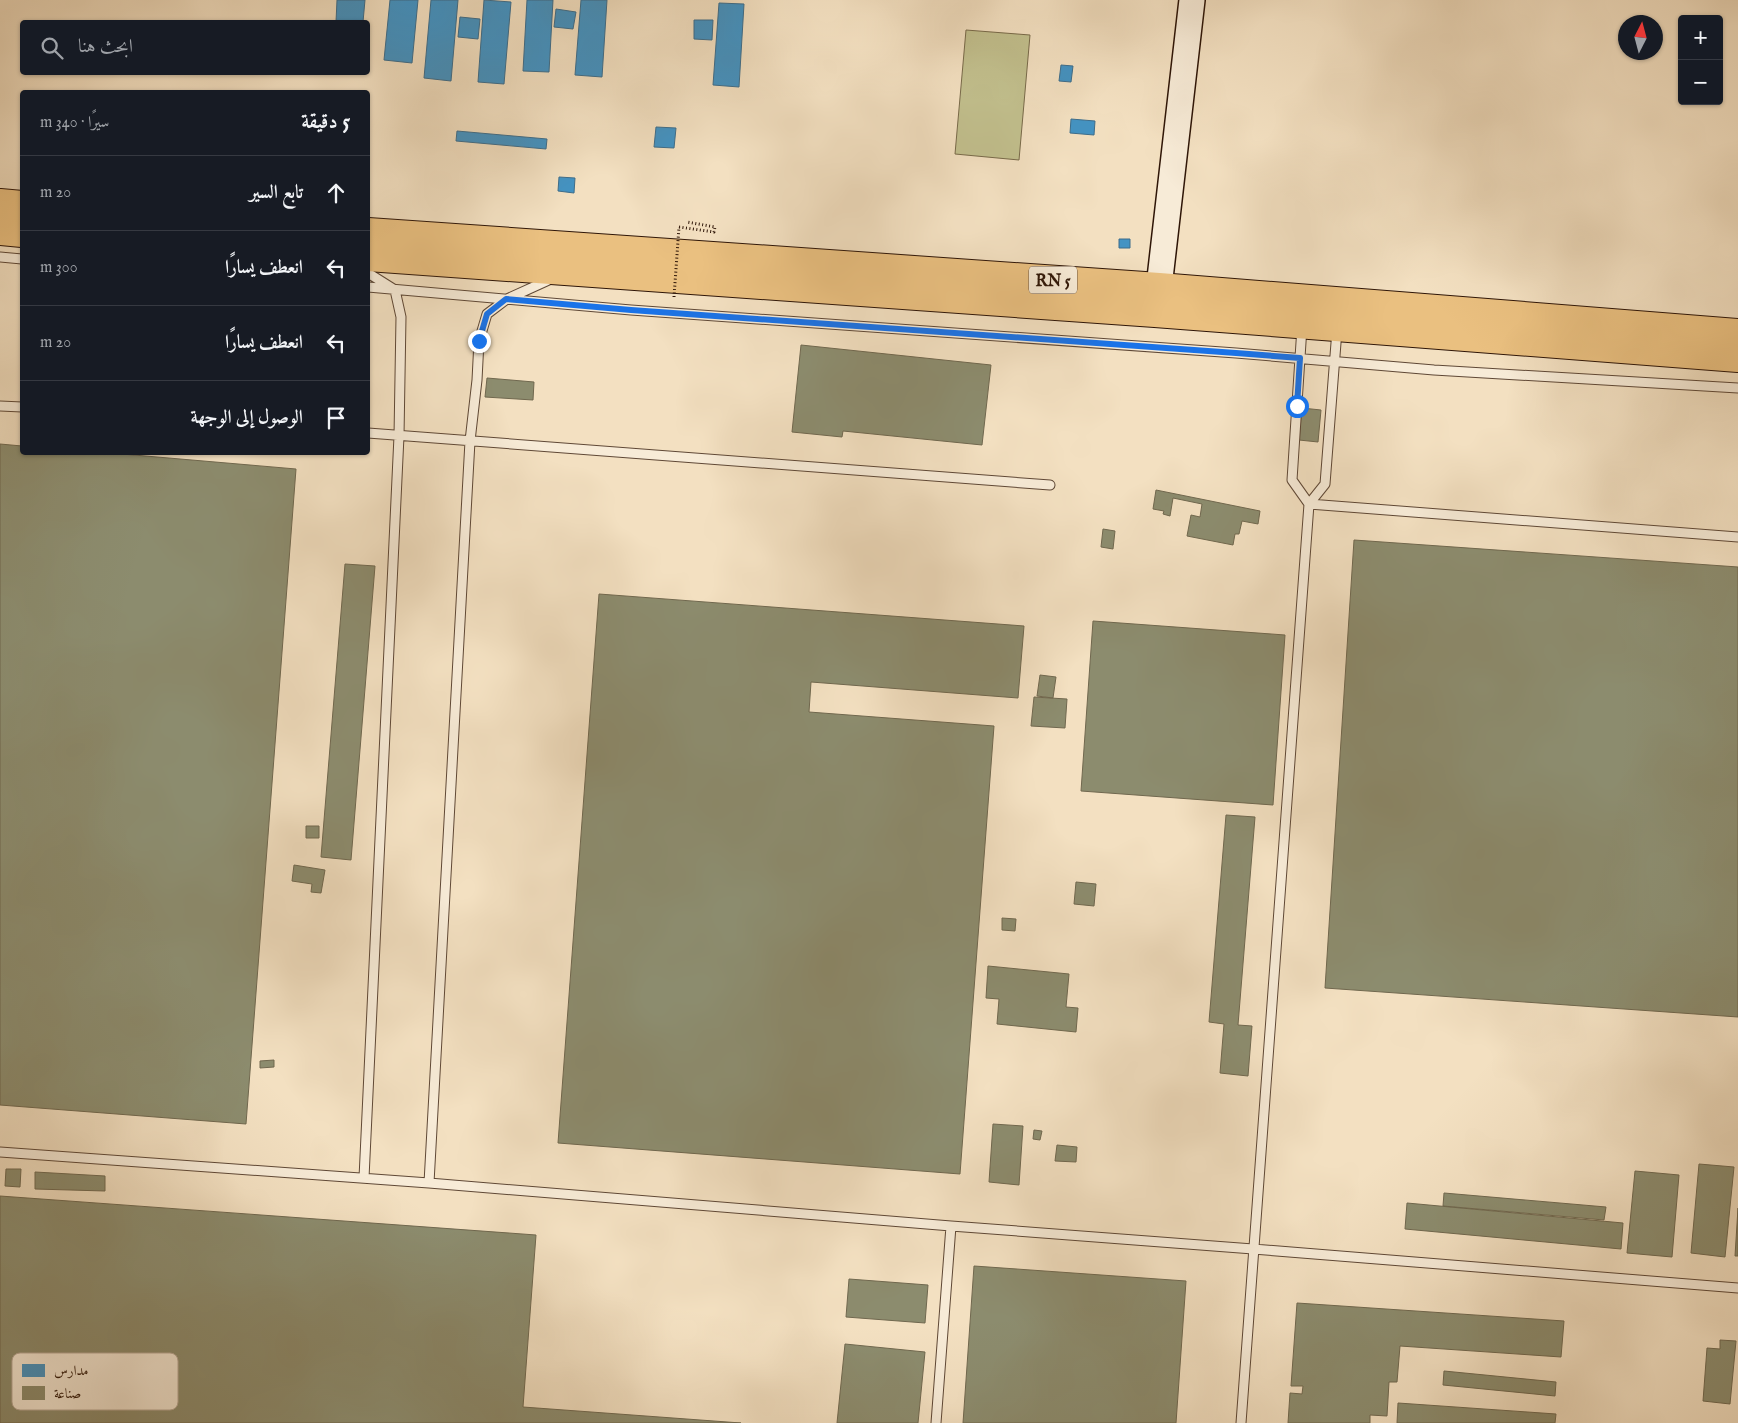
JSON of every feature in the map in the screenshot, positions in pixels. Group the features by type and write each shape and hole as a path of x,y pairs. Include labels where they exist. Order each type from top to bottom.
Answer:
{"highway":[{"path":"0,204 20,205"},
{"path":"0,231 20,233"},
{"name":"RN 5","path":"370,232 1159,287 1738,333"},
{"name":"RN 5","path":"370,257 1738,358"}],"street":[{"path":"1159,287 1192,0"}],"lane":[{"path":"0,257 20,259"},
{"path":"429,1182 470,441 477,380 479,341 487,314 506,299 531,286 568,271"},
{"path":"364,1178 399,436 401,317 395,290 370,274"},
{"path":"370,287 651,311 1300,358 1434,370 1738,388"},
{"path":"1302,325 1292,480 1308,504"},
{"path":"1241,1423 1308,504 1325,484 1337,327"},
{"path":"0,406 20,407"},
{"path":"370,433 1050,485"},
{"path":"1308,504 1738,537"},
{"path":"0,1152 429,1182 951,1226 1738,1288"},
{"path":"936,1423 951,1226"}],"path":[{"path":"674,297 679,227 714,232 715,228 687,222"}],"shaded area":[{"path":"966,30 1030,35 1019,160 955,154"}],"building: مدارس":[{"path":"337,0 365,0 363,20 336,20"},
{"path":"390,0 418,0 412,63 384,60"},
{"path":"431,0 458,0 451,81 424,78"},
{"path":"484,0 511,2 504,84 478,82"},
{"path":"527,0 553,0 549,72 523,71"},
{"path":"581,0 607,0 602,77 575,75"},
{"path":"719,3 744,4 739,87 713,85"},
{"path":"556,9 576,12 573,29 554,27"},
{"path":"460,17 480,19 478,39 458,37"},
{"path":"694,20 713,20 712,40 694,39"},
{"path":"1061,65 1073,66 1071,82 1059,81"},
{"path":"1071,119 1095,121 1094,135 1070,133"},
{"path":"656,127 676,128 674,148 654,147"},
{"path":"457,131 547,139 546,149 456,141"},
{"path":"559,177 575,178 574,193 558,191"},
{"path":"1119,239 1130,239 1130,248 1119,248"}],"building: صناعة":[{"path":"801,345 991,365 982,445 843,431 842,437 792,432"},
{"path":"487,378 534,382 533,400 485,397"},
{"path":"1302,408 1321,410 1318,442 1299,440"},
{"path":"0,444 20,446 20,455 134,455 296,469 246,1124 0,1105"},
{"path":"1156,490 1260,511 1258,524 1242,521 1239,534 1235,534 1233,545 1187,536 1191,515 1200,517 1202,504 1173,498 1170,516 1163,514 1164,511 1153,509"},
{"path":"1103,529 1115,531 1113,549 1101,547"},
{"path":"1354,540 1738,567 1738,1017 1325,988"},
{"path":"345,564 375,566 351,860 321,857"},
{"path":"599,594 1024,626 1018,698 811,682 809,712 994,726 960,1174 558,1143"},
{"path":"1093,621 1285,635 1273,805 1081,791"},
{"path":"1040,675 1056,677 1053,698 1037,696"},
{"path":"1034,697 1067,699 1065,728 1031,726"},
{"path":"1226,815 1255,817 1238,1025 1252,1026 1248,1076 1220,1073 1224,1024 1209,1022"},
{"path":"306,826 319,826 319,838 306,838"},
{"path":"294,865 325,870 321,893 311,892 312,884 292,881"},
{"path":"1076,882 1096,884 1094,906 1074,904"},
{"path":"1002,918 1016,919 1015,931 1002,930"},
{"path":"988,966 1069,974 1066,1007 1078,1008 1076,1032 997,1024 999,999 986,998"},
{"path":"274,1060 274,1067 260,1068 260,1061"},
{"path":"993,1124 1023,1126 1019,1185 989,1182"},
{"path":"1034,1130 1042,1131 1040,1140 1033,1139"},
{"path":"1057,1145 1077,1147 1076,1162 1055,1161"},
{"path":"1699,1164 1734,1167 1725,1257 1691,1253"},
{"path":"6,1169 21,1169 20,1187 5,1186"},
{"path":"1635,1171 1679,1175 1672,1257 1627,1253"},
{"path":"35,1172 105,1176 105,1191 35,1189"},
{"path":"1444,1193 1606,1207 1604,1220 1443,1206"},
{"path":"0,1196 536,1235 523,1407 741,1423 0,1423"},
{"path":"1407,1203 1623,1223 1621,1249 1405,1229"},
{"path":"1738,1208 1738,1256 1735,1256"},
{"path":"974,1266 1186,1281 1176,1423 963,1423"},
{"path":"849,1279 928,1285 925,1323 846,1317"},
{"path":"1297,1303 1564,1321 1561,1357 1400,1346 1397,1382 1389,1382 1387,1416 1370,1415 1370,1423 1288,1423 1290,1393 1302,1394 1303,1386 1291,1386"},
{"path":"1720,1340 1736,1341 1730,1404 1703,1401 1707,1348 1720,1349"},
{"path":"845,1344 925,1352 918,1423 837,1423"},
{"path":"1444,1371 1556,1382 1555,1396 1443,1385"},
{"path":"1398,1403 1556,1414 1555,1423 1397,1423"}],"route":[{"path":"479,341 487,314 506,299 631,310 1300,358 1297,406"}]}
